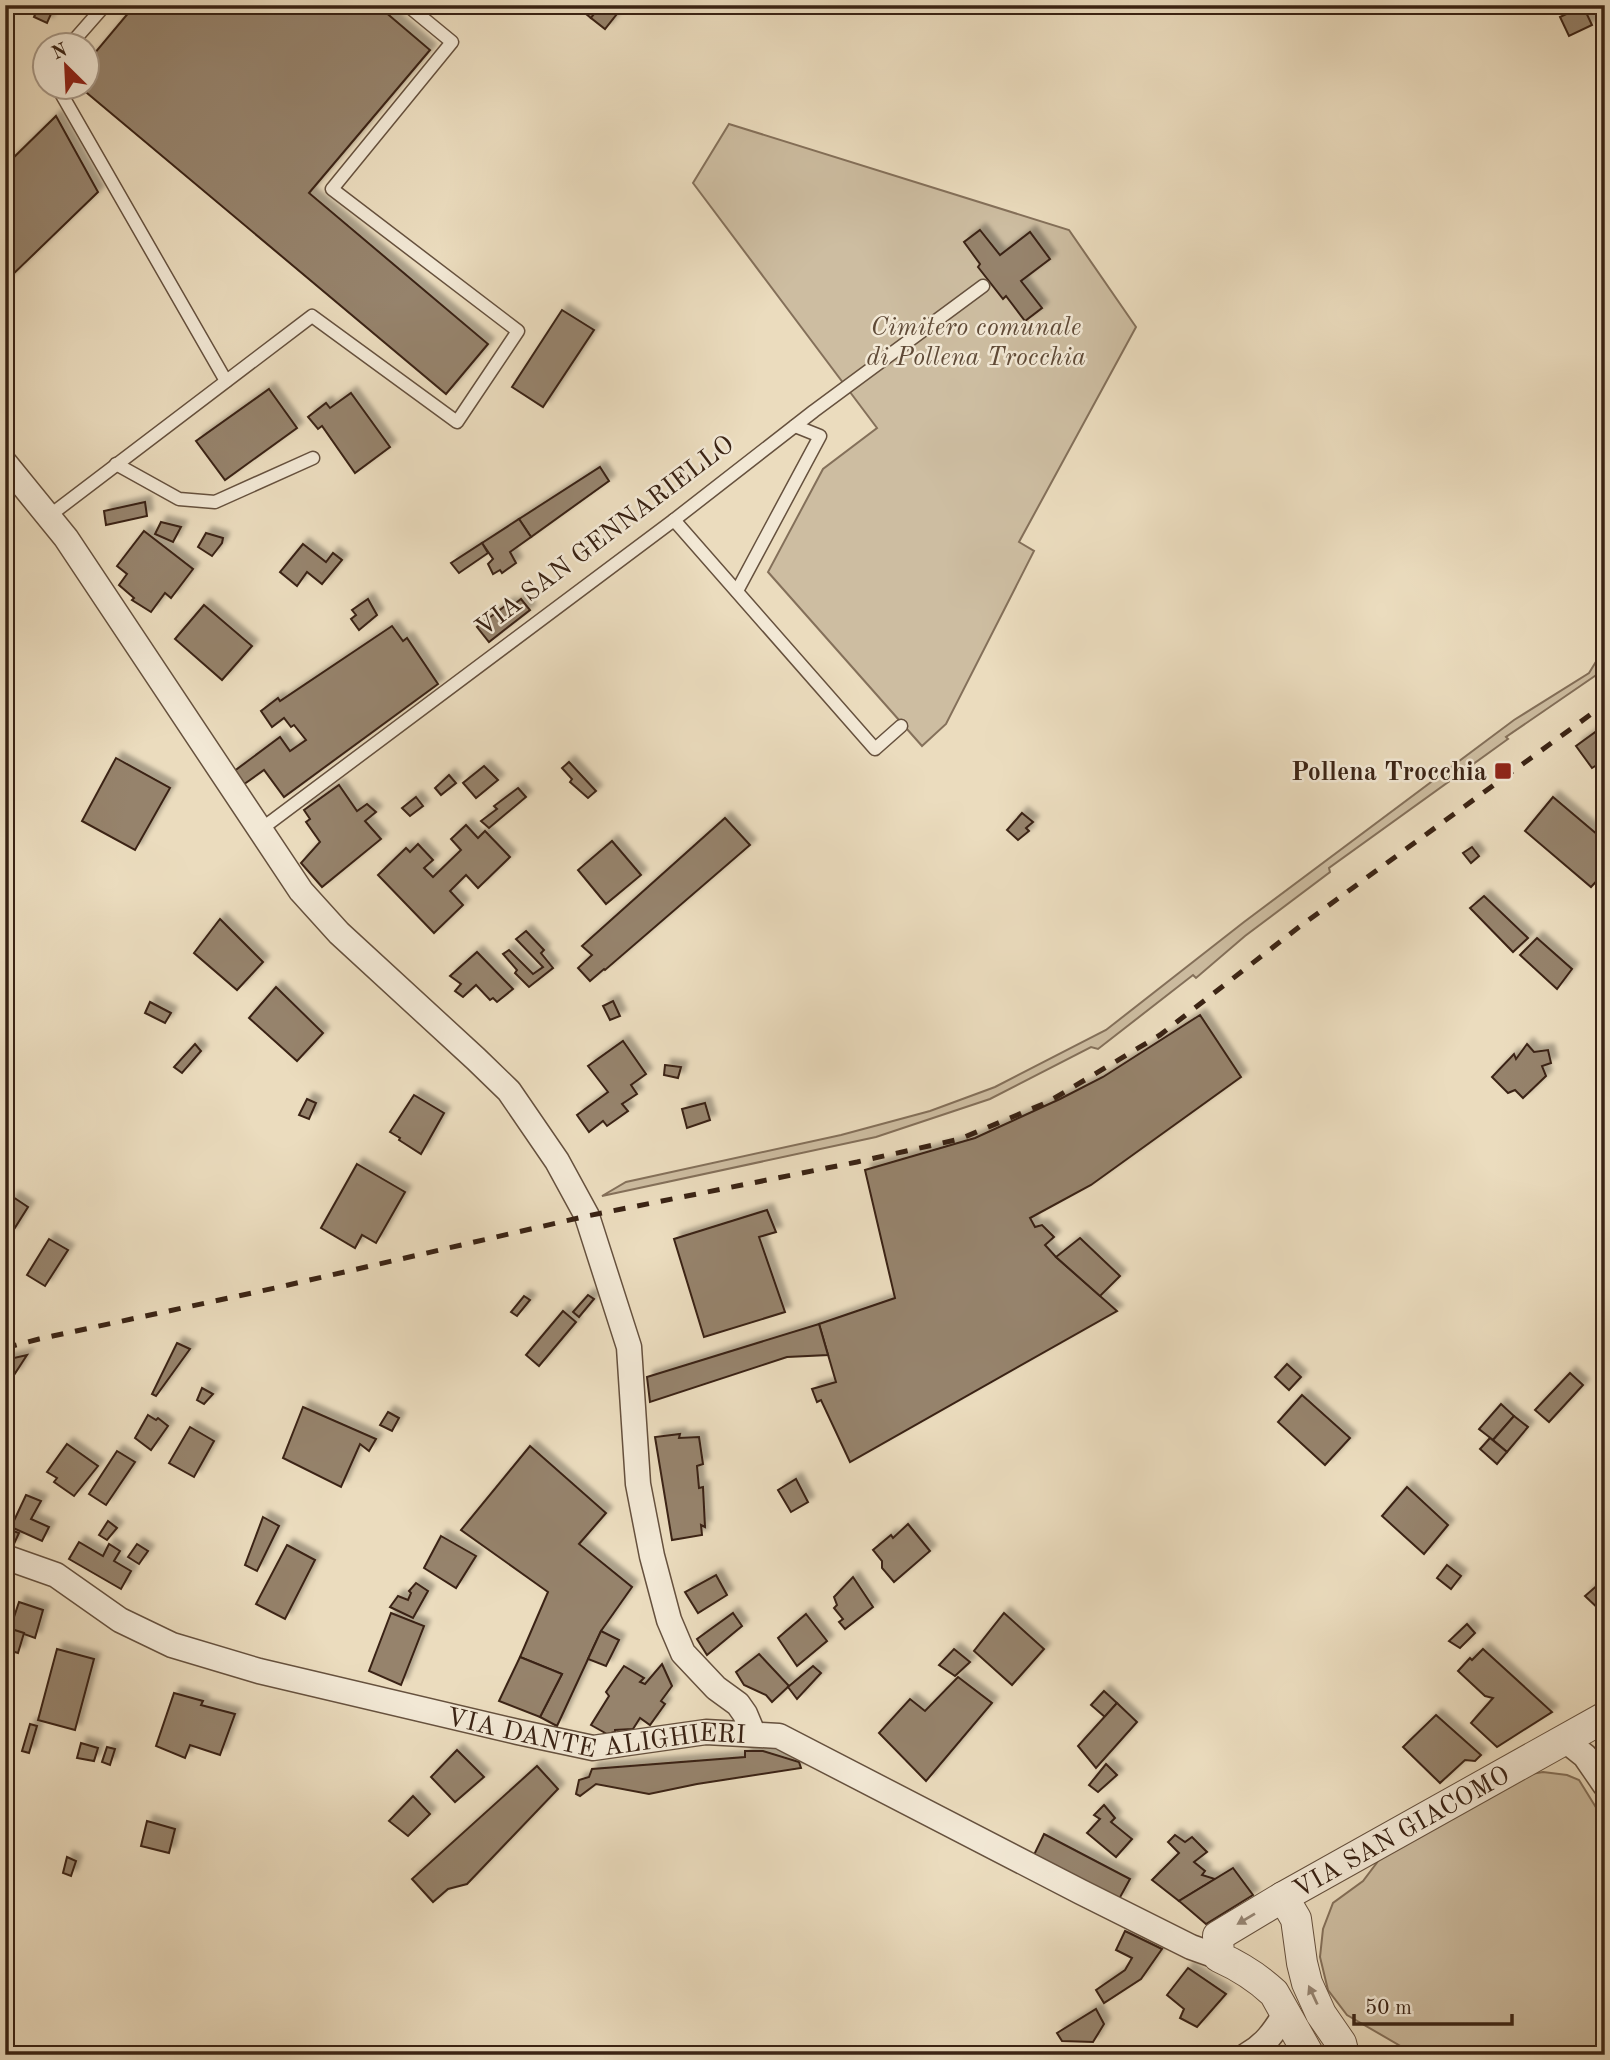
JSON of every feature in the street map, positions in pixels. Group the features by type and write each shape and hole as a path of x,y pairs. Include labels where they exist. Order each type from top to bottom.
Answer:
{"street":[{"path":"5,463 66,538 301,891 339,933 509,1091 557,1161 587,1216 629,1347 638,1484 652,1556 669,1620 683,1653 716,1688 738,1704 753,1733"},
{"name":"VIA DANTE ALIGHIERI","path":"5,1557 56,1575 121,1620 172,1645 259,1671 518,1732 593,1748 706,1732 779,1736 1173,1938 1198,1938 1218,1946"},
{"name":"VIA SAN GIACOMO","path":"1218,1946 1283,1897 1605,1717"},
{"path":"1565,1740 1585,1756 1605,1785"},
{"path":"1283,1897 1296,1919 1307,1983 1321,2014 1341,2043 1344,2055"},
{"path":"1218,1946 1235,1964 1265,1985 1280,2003 1309,2055"},
{"path":"1247,2055 1267,2041 1285,2014"}],"lane":[{"path":"81,32 105,5"},
{"path":"49,516 312,316 457,422 518,331 332,190 452,42 407,5"},
{"path":"66,102 226,381"},
{"name":"VIA SAN GENNARIELLO","path":"260,830 983,286"},
{"path":"737,591 820,436 795,426"},
{"path":"116,464 179,499 215,502 313,458"},
{"path":"674,520 875,749 901,726"}],"green space":[{"name":"Cimitero comunale di Pollena Trocchia","path":"729,124 1069,230 1136,327 1019,542 1034,551 946,724 922,746 768,572 823,469 877,428 693,183"},
{"path":"1605,647 1605,669 1506,737 1508,739 1329,868 1330,872 1245,936 1196,978 1193,975 1098,1049 1091,1047 990,1099 876,1137 602,1196 626,1182 841,1135 930,1111 995,1087 1106,1030 1244,922 1514,720 1589,673"},
{"path":"1543,1772 1567,1775 1579,1780 1605,1822 1605,2055 1416,2055 1347,2015 1328,1990 1320,1957 1323,1929 1333,1903 1363,1881 1385,1852 1531,1774"}],"building":[{"path":"39,5 55,5 47,23 34,17"},
{"path":"135,5 377,5 430,50 309,193 488,344 446,394 98,102 102,102 102,44"},
{"path":"575,5 601,5 591,18"},
{"path":"601,5 624,5 605,29 591,18"},
{"path":"1583,6 1592,25 1569,36 1560,17"},
{"path":"56,116 98,192 5,282 5,166"},
{"path":"980,230 1000,255 1030,232 1050,259 1021,281 1042,308 1025,321 1006,296 1003,299 978,267 980,264 964,242"},
{"path":"562,310 594,330 543,407 512,387"},
{"path":"269,389 297,428 225,480 196,441"},
{"path":"351,393 390,447 355,473 322,426 318,429 308,417 326,403 330,408"},
{"path":"600,467 609,481 531,537 519,519"},
{"path":"145,502 147,516 106,525 104,511"},
{"path":"519,519 531,537 510,552 516,563 502,573 500,570 493,574 488,564 493,559 482,543"},
{"path":"161,522 181,527 173,542 155,534"},
{"path":"144,531 193,569 171,598 165,593 151,612 132,600 134,598 119,585 127,574 117,566"},
{"path":"206,533 223,538 212,556 198,547"},
{"path":"482,543 488,553 459,573 451,563"},
{"path":"303,544 326,562 333,553 342,560 322,584 307,572 297,586 280,572"},
{"path":"368,599 377,615 359,630 351,619 356,615 352,610"},
{"path":"521,599 530,610 489,642 477,627 509,603 512,606"},
{"path":"204,605 252,646 222,680 175,639"},
{"path":"392,626 403,641 407,638 438,684 284,797 264,770 243,785 233,772 280,737 290,751 306,740 294,725 291,727 284,718 272,727 261,711"},
{"path":"1605,725 1605,760 1592,768 1576,746"},
{"path":"116,758 170,788 135,850 82,821"},
{"path":"569,762 596,791 588,798 570,782 572,779 562,768"},
{"path":"484,766 498,780 476,798 463,783"},
{"path":"449,775 456,783 441,795 435,788"},
{"path":"339,785 357,811 367,804 376,812 365,821 381,839 322,887 301,863 320,842 306,822 310,819 304,810"},
{"path":"518,788 526,797 489,828 481,821 497,809 494,806"},
{"path":"416,797 423,806 410,816 402,808"},
{"path":"1553,797 1605,841 1605,872 1591,887 1525,831"},
{"path":"1022,813 1033,822 1026,828 1029,831 1018,840 1007,830"},
{"path":"725,818 750,845 590,981 578,968 592,955 582,946"},
{"path":"466,825 478,838 485,831 510,857 478,888 466,875 450,891 463,905 434,933 378,875 406,848 410,852 418,844 433,860 424,868 433,877 461,850 451,839"},
{"path":"612,841 641,875 606,904 578,870"},
{"path":"1472,847 1479,856 1471,863 1463,853"},
{"path":"1484,896 1528,938 1513,952 1470,908"},
{"path":"220,919 263,962 237,990 194,953"},
{"path":"526,931 544,950 541,953 553,968 529,987 515,973 517,970 503,954 509,950 533,974 543,967 516,939"},
{"path":"1537,938 1572,969 1557,989 1520,955"},
{"path":"477,952 513,989 497,1002 493,998 490,1000 476,985 463,997 455,991 461,984 450,976"},
{"path":"276,987 323,1033 297,1061 249,1018"},
{"path":"613,1001 620,1016 610,1020 603,1006"},
{"path":"150,1002 171,1013 165,1023 145,1013"},
{"path":"1200,1015 1241,1077 1091,1185 1030,1218 1035,1227 1042,1225 1054,1237 1045,1245 1056,1257 1117,1311 850,1462 821,1400 817,1402 812,1389 836,1382 819,1324 895,1298 865,1170 975,1138 1060,1099 1103,1077"},
{"path":"623,1041 646,1074 631,1085 637,1094 622,1104 628,1111 607,1126 603,1121 589,1132 577,1115 608,1092 588,1066"},
{"path":"195,1044 201,1051 182,1073 174,1067"},
{"path":"1527,1044 1534,1052 1548,1050 1551,1063 1542,1066 1546,1076 1523,1098 1515,1090 1508,1093 1492,1077 1514,1054 1516,1059"},
{"path":"665,1065 681,1067 678,1078 664,1075"},
{"path":"414,1095 444,1113 421,1154 390,1132"},
{"path":"307,1099 316,1103 309,1119 299,1115"},
{"path":"705,1103 710,1120 687,1128 682,1109"},
{"path":"357,1164 405,1192 376,1243 362,1235 355,1248 321,1228"},
{"path":"13,1197 28,1207 11,1234 5,1230 5,1209"},
{"path":"767,1210 776,1232 759,1237 785,1312 704,1337 674,1239"},
{"path":"1080,1238 1120,1276 1100,1296 1056,1257"},
{"path":"49,1239 68,1250 45,1286 27,1275"},
{"path":"588,1295 594,1299 579,1317 573,1312"},
{"path":"524,1296 530,1300 517,1316 511,1312"},
{"path":"563,1311 576,1322 539,1366 526,1355"},
{"path":"819,1324 828,1355 787,1357 650,1402 647,1377"},
{"path":"177,1343 190,1349 156,1396 152,1394"},
{"path":"27,1355 14,1375 5,1360"},
{"path":"1287,1364 1301,1377 1289,1390 1275,1377"},
{"path":"1570,1373 1583,1385 1549,1422 1535,1410"},
{"path":"202,1388 213,1394 204,1404 197,1400"},
{"path":"1302,1395 1350,1438 1325,1465 1278,1422"},
{"path":"1501,1404 1514,1416 1493,1440 1479,1429"},
{"path":"303,1407 376,1439 369,1451 360,1444 341,1487 283,1458"},
{"path":"388,1412 399,1418 392,1431 380,1425"},
{"path":"148,1415 156,1420 158,1418 168,1426 151,1450 135,1438"},
{"path":"1514,1416 1528,1427 1507,1452 1493,1440"},
{"path":"190,1427 214,1441 194,1477 169,1463"},
{"path":"680,1434 679,1438 699,1437 703,1464 697,1466 699,1488 703,1487 705,1527 701,1525 702,1535 672,1540 655,1437"},
{"path":"1490,1438 1507,1452 1497,1464 1480,1449"},
{"path":"67,1444 98,1466 74,1496 54,1482 57,1478 47,1472"},
{"path":"530,1446 606,1513 579,1544 632,1587 601,1631 557,1726 540,1717 562,1674 520,1657 548,1592 461,1530"},
{"path":"117,1451 135,1462 106,1505 89,1494"},
{"path":"796,1479 808,1502 791,1512 778,1490"},
{"path":"1407,1487 1448,1525 1424,1554 1382,1516"},
{"path":"26,1495 41,1501 31,1519 49,1527 42,1541 11,1527"},
{"path":"263,1517 279,1526 257,1571 245,1565"},
{"path":"108,1521 117,1528 107,1540 99,1535"},
{"path":"908,1524 930,1551 894,1582 882,1568 882,1561 873,1550 891,1535 893,1538"},
{"path":"5,1528 19,1533 13,1546 5,1543"},
{"path":"441,1536 476,1556 456,1588 424,1568"},
{"path":"79,1542 103,1556 109,1544 120,1551 114,1561 131,1571 121,1589 69,1559"},
{"path":"137,1544 148,1551 139,1564 128,1557"},
{"path":"287,1545 315,1560 285,1619 256,1604"},
{"path":"1447,1565 1461,1576 1451,1589 1437,1578"},
{"path":"716,1575 727,1595 698,1613 685,1592"},
{"path":"853,1577 873,1607 845,1629 839,1622 843,1619 834,1608 837,1605 834,1597"},
{"path":"416,1583 428,1591 413,1618 390,1607 398,1596 408,1600 411,1593 409,1591"},
{"path":"1600,1583 1605,1587 1605,1615 1585,1596"},
{"path":"19,1602 43,1610 35,1638 10,1629"},
{"path":"391,1613 424,1626 401,1685 369,1671"},
{"path":"733,1613 742,1626 707,1655 697,1639"},
{"path":"1004,1613 1044,1649 1012,1685 974,1651"},
{"path":"806,1614 827,1641 797,1666 778,1638"},
{"path":"1467,1624 1475,1633 1460,1648 1449,1641"},
{"path":"5,1627 24,1633 18,1653 5,1649"},
{"path":"601,1631 619,1640 606,1666 588,1659"},
{"path":"57,1649 94,1659 75,1730 38,1720"},
{"path":"954,1649 970,1662 955,1676 939,1665"},
{"path":"1483,1649 1552,1712 1497,1747 1471,1723 1493,1698 1485,1696 1458,1671"},
{"path":"759,1654 789,1686 772,1702 766,1695 744,1685 736,1672"},
{"path":"520,1657 562,1674 540,1717 499,1701"},
{"path":"662,1664 672,1686 661,1701 665,1704 650,1725 640,1718 633,1729 615,1730 607,1734 591,1725 609,1696 606,1692 624,1666 644,1678 640,1682 645,1684"},
{"path":"813,1666 821,1673 797,1699 788,1687"},
{"path":"958,1677 992,1703 926,1781 879,1733 910,1699 925,1711"},
{"path":"1104,1691 1117,1703 1105,1717 1091,1705"},
{"path":"174,1693 203,1701 201,1705 235,1714 220,1755 190,1745 185,1758 156,1746"},
{"path":"1117,1703 1137,1722 1096,1768 1078,1746"},
{"path":"1436,1715 1481,1755 1475,1761 1465,1760 1440,1783 1403,1747"},
{"path":"30,1724 37,1726 29,1753 22,1751"},
{"path":"81,1743 98,1748 94,1761 77,1758"},
{"path":"107,1747 115,1749 110,1765 102,1762"},
{"path":"457,1750 484,1777 455,1802 431,1777"},
{"path":"745,1751 763,1751 799,1762 801,1768 649,1794 596,1784 580,1796 576,1794 579,1780 589,1777 592,1769 745,1757"},
{"path":"1106,1764 1117,1775 1098,1792 1089,1785"},
{"path":"537,1766 558,1789 467,1884 448,1889 433,1902 412,1879"},
{"path":"413,1796 430,1814 408,1836 389,1821"},
{"path":"1104,1805 1115,1818 1111,1822 1132,1839 1116,1857 1087,1833 1100,1819 1094,1815"},
{"path":"147,1821 175,1829 169,1853 141,1846"},
{"path":"1044,1834 1130,1879 1118,1901 1032,1859"},
{"path":"1175,1835 1185,1842 1192,1837 1207,1852 1194,1862 1205,1871 1202,1875 1215,1879 1179,1901 1152,1880 1179,1853 1168,1842"},
{"path":"67,1857 76,1861 71,1876 63,1873"},
{"path":"1233,1868 1253,1895 1206,1924 1179,1901"},
{"path":"1125,1931 1162,1949 1141,1979 1104,2003 1096,1990 1125,1970 1132,1958 1116,1950"},
{"path":"1188,1968 1226,1994 1197,2027 1180,2018 1184,2009 1167,1995"},
{"path":"1096,2009 1104,2024 1093,2042 1062,2041 1057,2033"}],"railway":[{"path":"5,1348 587,1216 960,1139 1048,1102 1160,1035 1299,927 1605,704"}],"place":[{"name":"Pollena Trocchia","path":"1503,771"}]}
